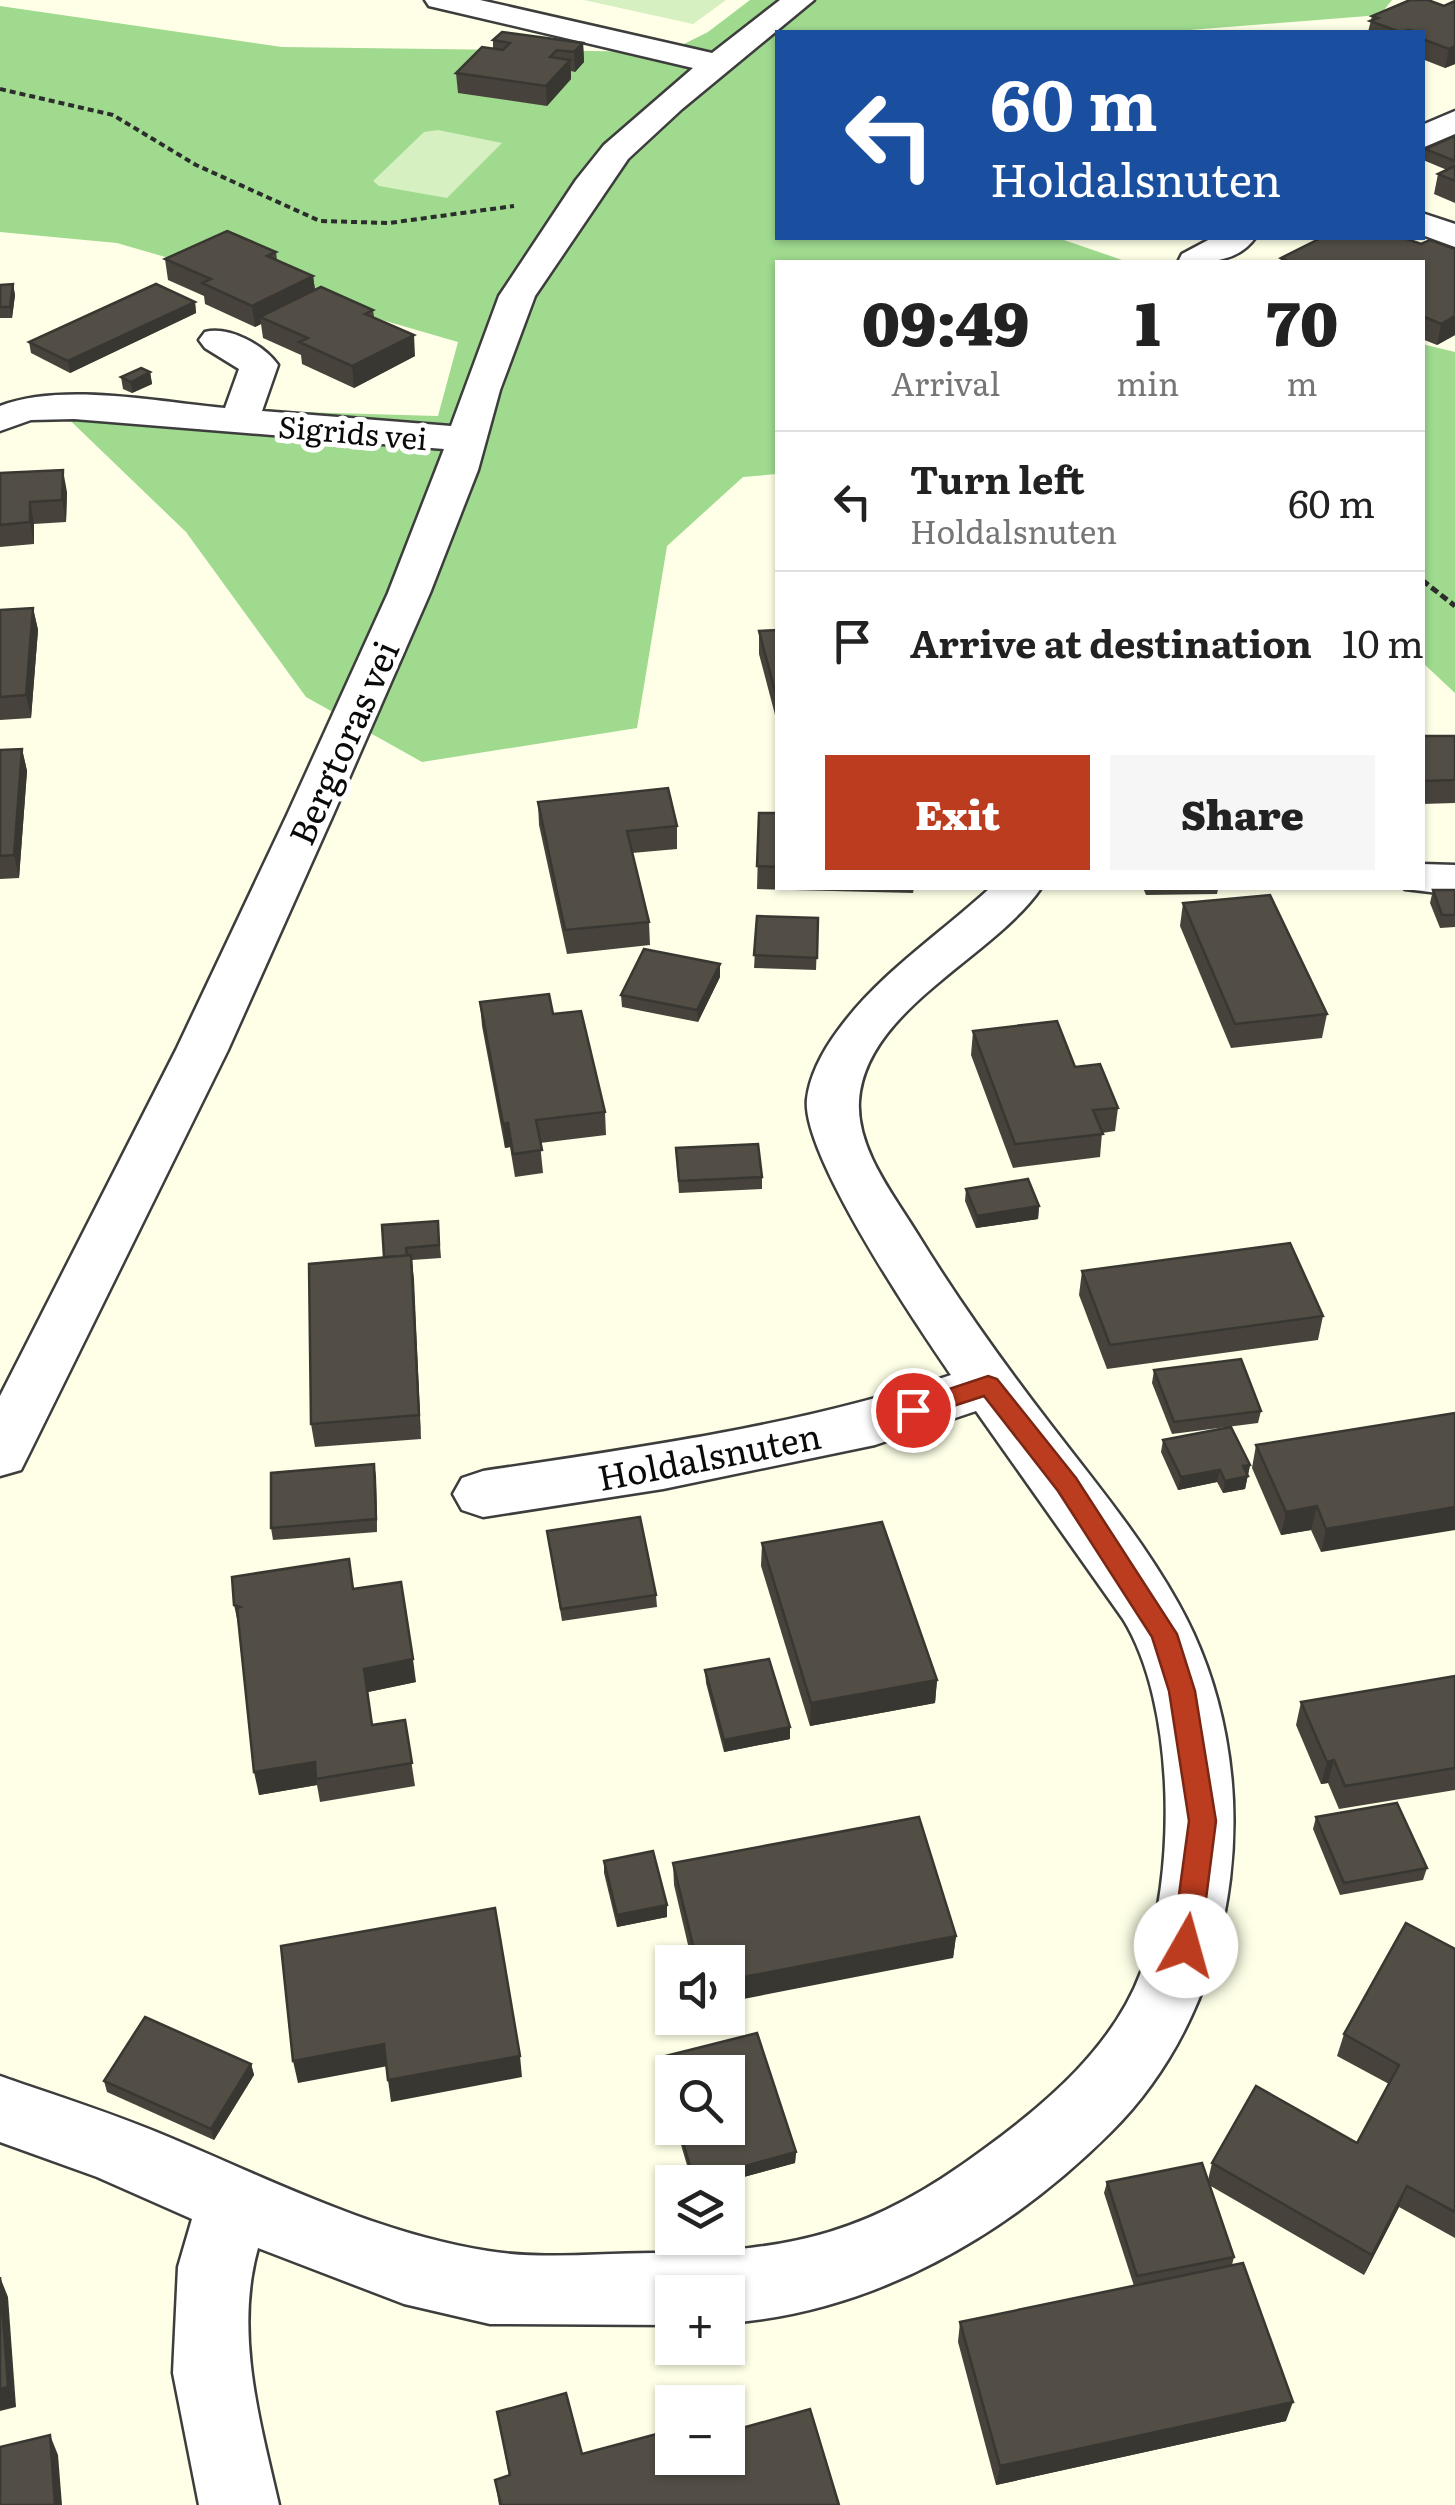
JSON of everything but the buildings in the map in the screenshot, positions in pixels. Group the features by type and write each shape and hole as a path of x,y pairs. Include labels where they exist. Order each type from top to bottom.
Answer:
{"street":[{"path":"440,0 718,64"},
{"name":"Bergtoras vei","path":"0,1454 202,1050 410,593 421,556 458,470 480,390 517,296 592,180 640,129 798,0"},
{"path":"1425,136 1455,121"},
{"path":"1425,224 1455,236"},
{"path":"1198,260 1234,240"},
{"name":"Sigrids vei","path":"218,340 259,365 240,421"},
{"name":"Sigrids vei","path":"10,403 467,439"},
{"path":"1425,879 1455,880"},
{"path":"0,2108 157,2167 234,2204 408,2272 498,2289 701,2290 782,2278 860,2260 923,2231 989,2191 1108,2086 1140,2046 1164,2004 1186,1946 1202,1821 1182,1691 1164,1634 1132,1583 1067,1484 988,1385 918,1282 839,1140 833,1100 839,1069 852,1042 928,966 1016,890"},
{"name":"Holdalsnuten","path":"484,1494 663,1466 875,1423 988,1385"},
{"path":"234,2204 215,2267 211,2373 239,2505"}],"path":[{"path":"0,88 114,115 196,164 320,221 390,223 518,206"},
{"path":"1425,582 1455,606"}],"green space":[{"path":"584,0 726,0 693,24"},
{"path":"750,0 1392,0 1380,15 1189,30 775,30 775,240 1064,240 1122,260 775,260 775,474 743,477 667,546 637,728 422,762 306,697 186,532 54,405 438,416 458,342 117,243 0,232 0,6 282,47 668,52 708,32"},
{"path":"438,130 502,143 447,198 379,186 373,181 424,132"},
{"path":"1425,345 1455,352 1455,693 1425,665"}],"route":[{"path":"913,1410 988,1385 1067,1484 1164,1634 1182,1691 1202,1821 1186,1946"}]}
